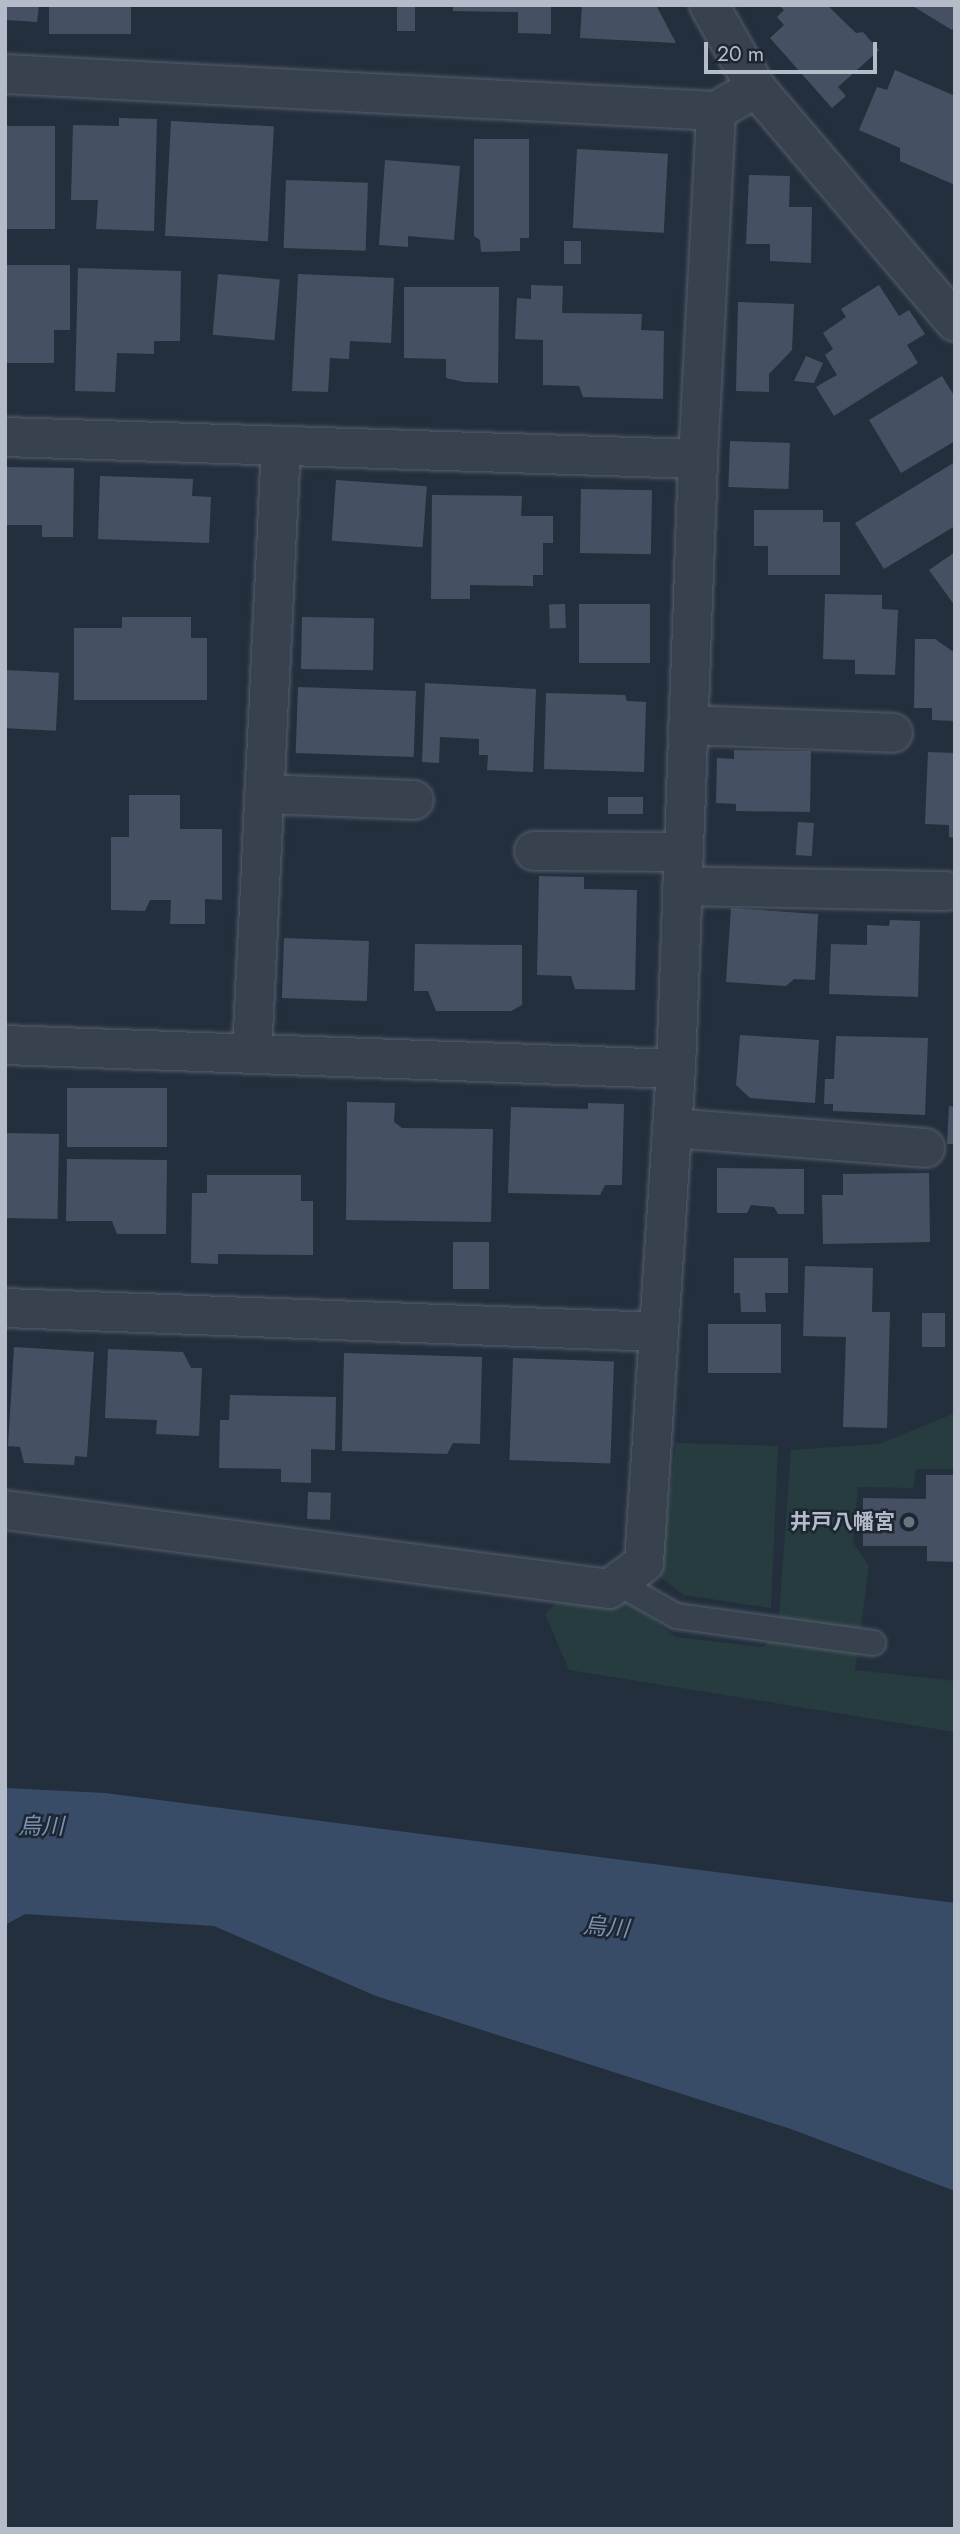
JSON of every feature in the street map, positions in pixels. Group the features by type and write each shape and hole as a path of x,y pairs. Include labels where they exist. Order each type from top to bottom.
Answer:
{"street":[{"path":"709,5 757,88 955,322"},
{"path":"5,74 716,111 757,88"},
{"path":"5,1510 609,1589 644,1563 676,1069 698,459 716,111"},
{"path":"5,437 698,459"},
{"path":"252,1054 281,446"},
{"path":"688,725 893,733"},
{"path":"264,794 414,800"},
{"path":"534,851 683,869 946,891"},
{"path":"5,1045 676,1069"},
{"path":"672,1128 925,1147"},
{"path":"5,1308 659,1332"}],"lane":[{"path":"618,1583 676,1616 873,1643"}],"green space":[{"path":"955,1413 955,1469 916,1469 913,1488 858,1487 853,1542 869,1566 855,1670 955,1681 955,1732 569,1670 545,1614 558,1601 625,1599 676,1637 765,1647 779,1615 791,1450 879,1444"},
{"path":"676,1443 778,1446 771,1608 684,1595 660,1577"}],"water":[{"name":"烏川","path":"5,1788 105,1793 955,1903 955,2191 791,2129 376,1996 214,1926 25,1914 5,1925"}],"building":[{"path":"5,5 39,5 37,22 5,20"},
{"path":"49,5 131,5 131,34 49,34"},
{"path":"397,5 415,5 415,31 397,31"},
{"path":"453,5 551,5 551,34 518,33 518,12 453,11"},
{"path":"582,5 656,5 676,43 580,38"},
{"path":"779,5 827,5 856,33 863,32 879,50 838,87 846,96 832,108 770,38 784,25 777,17 784,10"},
{"path":"911,5 955,5 955,25 952,30"},
{"path":"895,70 955,96 955,185 900,161 900,148 859,130 877,87 887,90"},
{"path":"119,118 157,119 154,231 96,229 98,200 71,200 73,125 119,126"},
{"path":"171,121 274,126 268,241 165,236"},
{"path":"6,126 55,126 55,229 6,229"},
{"path":"474,139 529,139 529,238 520,238 520,251 481,252 480,240 474,236"},
{"path":"577,149 668,154 664,233 573,228"},
{"path":"385,160 460,166 454,240 408,236 408,247 379,245"},
{"path":"749,175 790,176 789,207 812,207 811,263 770,261 770,244 746,244"},
{"path":"286,180 368,183 366,251 284,248"},
{"path":"564,241 581,241 581,264 564,264"},
{"path":"5,265 70,265 70,330 54,330 54,363 5,363"},
{"path":"78,268 181,271 180,341 154,341 154,354 117,353 115,392 75,391"},
{"path":"218,274 280,279 274,340 213,335"},
{"path":"298,274 394,278 391,343 350,341 349,359 330,358 328,392 292,391"},
{"path":"531,285 563,286 562,313 642,314 641,330 664,331 663,399 583,397 579,386 543,385 543,340 515,339 517,298 531,299"},
{"path":"879,285 899,316 909,310 925,334 907,345 918,363 834,416 816,387 837,375 825,355 833,349 823,333 846,317 841,309"},
{"path":"404,287 499,287 498,383 464,382 446,378 446,359 404,358"},
{"path":"738,302 794,304 792,350 769,374 769,392 736,391"},
{"path":"806,356 823,363 814,383 794,381"},
{"path":"942,376 955,397 955,441 901,473 869,420"},
{"path":"730,441 790,443 788,489 728,487"},
{"path":"955,462 955,526 884,569 855,523"},
{"path":"5,467 74,468 73,537 42,537 42,525 5,525"},
{"path":"100,476 193,479 192,496 211,497 209,543 98,539"},
{"path":"336,480 427,486 423,547 332,541"},
{"path":"581,489 652,490 651,554 580,553"},
{"path":"432,495 522,496 521,516 553,516 553,543 543,543 543,575 533,575 533,586 470,585 470,599 431,599"},
{"path":"754,510 823,510 823,522 840,522 840,575 768,575 768,546 754,546"},
{"path":"955,552 955,606 929,570"},
{"path":"825,594 882,595 882,609 898,610 895,675 855,674 855,660 823,659"},
{"path":"565,604 566,628 550,629 549,605"},
{"path":"579,604 650,604 650,663 579,663"},
{"path":"122,617 191,617 191,638 207,638 207,700 74,700 74,628 122,628"},
{"path":"302,617 374,618 373,670 301,669"},
{"path":"915,639 935,639 955,653 955,721 932,720 932,708 914,708"},
{"path":"5,670 59,673 56,731 5,728"},
{"path":"425,683 536,689 533,772 487,770 488,755 479,755 479,739 440,737 439,763 422,762"},
{"path":"298,687 416,691 414,757 296,753"},
{"path":"546,693 625,695 627,701 646,702 644,772 544,769"},
{"path":"734,750 811,751 810,812 736,811 736,804 716,803 717,758 734,759"},
{"path":"928,752 955,753 955,838 949,837 949,825 925,824"},
{"path":"129,795 180,795 180,829 222,829 222,900 205,899 205,924 170,924 171,900 150,900 145,911 111,910 111,837 129,837"},
{"path":"608,797 643,797 643,814 608,814"},
{"path":"798,822 814,823 812,856 796,855"},
{"path":"539,876 584,877 584,889 637,890 635,990 575,989 571,976 537,975"},
{"path":"731,908 818,914 815,980 794,979 786,986 726,982"},
{"path":"890,920 920,921 918,997 829,994 831,944 867,945 867,925 889,926"},
{"path":"284,938 369,941 367,1001 282,998"},
{"path":"415,944 522,945 522,1005 511,1011 436,1011 428,991 414,991"},
{"path":"740,1035 819,1040 815,1103 750,1098 736,1085"},
{"path":"836,1036 928,1038 925,1115 833,1111 833,1104 824,1104 825,1079 834,1079"},
{"path":"67,1088 167,1088 167,1147 67,1147"},
{"path":"347,1102 395,1103 394,1122 402,1128 493,1129 491,1222 346,1220"},
{"path":"588,1103 624,1104 622,1185 605,1185 600,1195 508,1193 511,1107 588,1109"},
{"path":"949,1106 955,1107 955,1144 947,1144"},
{"path":"5,1133 59,1134 58,1219 5,1218"},
{"path":"67,1159 167,1160 166,1234 117,1234 112,1221 66,1221"},
{"path":"717,1168 804,1169 804,1214 778,1214 774,1207 751,1205 747,1213 717,1213"},
{"path":"929,1173 930,1242 823,1244 822,1195 843,1195 843,1174"},
{"path":"207,1175 301,1175 301,1201 313,1201 313,1255 218,1254 218,1264 191,1263 192,1193 207,1193"},
{"path":"453,1242 489,1242 489,1289 453,1289"},
{"path":"734,1258 788,1258 788,1293 765,1293 766,1312 741,1312 740,1293 734,1293"},
{"path":"805,1266 873,1268 872,1312 890,1312 887,1428 843,1427 846,1337 803,1336"},
{"path":"922,1313 945,1313 945,1347 922,1347"},
{"path":"708,1324 781,1324 781,1373 708,1373"},
{"path":"14,1347 94,1352 87,1457 75,1456 74,1465 24,1463 20,1447 8,1446"},
{"path":"108,1349 183,1352 191,1368 202,1368 199,1436 156,1434 157,1420 105,1418"},
{"path":"344,1353 482,1357 480,1444 453,1443 447,1454 342,1451"},
{"path":"513,1358 614,1362 610,1463 509,1460"},
{"path":"230,1395 336,1397 335,1450 311,1449 311,1483 281,1482 281,1469 219,1468 220,1420 229,1420"},
{"name":"井戸八幡宮","path":"926,1475 955,1475 955,1562 927,1561 927,1546 863,1546 863,1498 926,1499"},
{"path":"308,1492 331,1493 330,1520 307,1519"}],"place":[{"name":"井戸八幡宮","path":"909,1522"}]}
